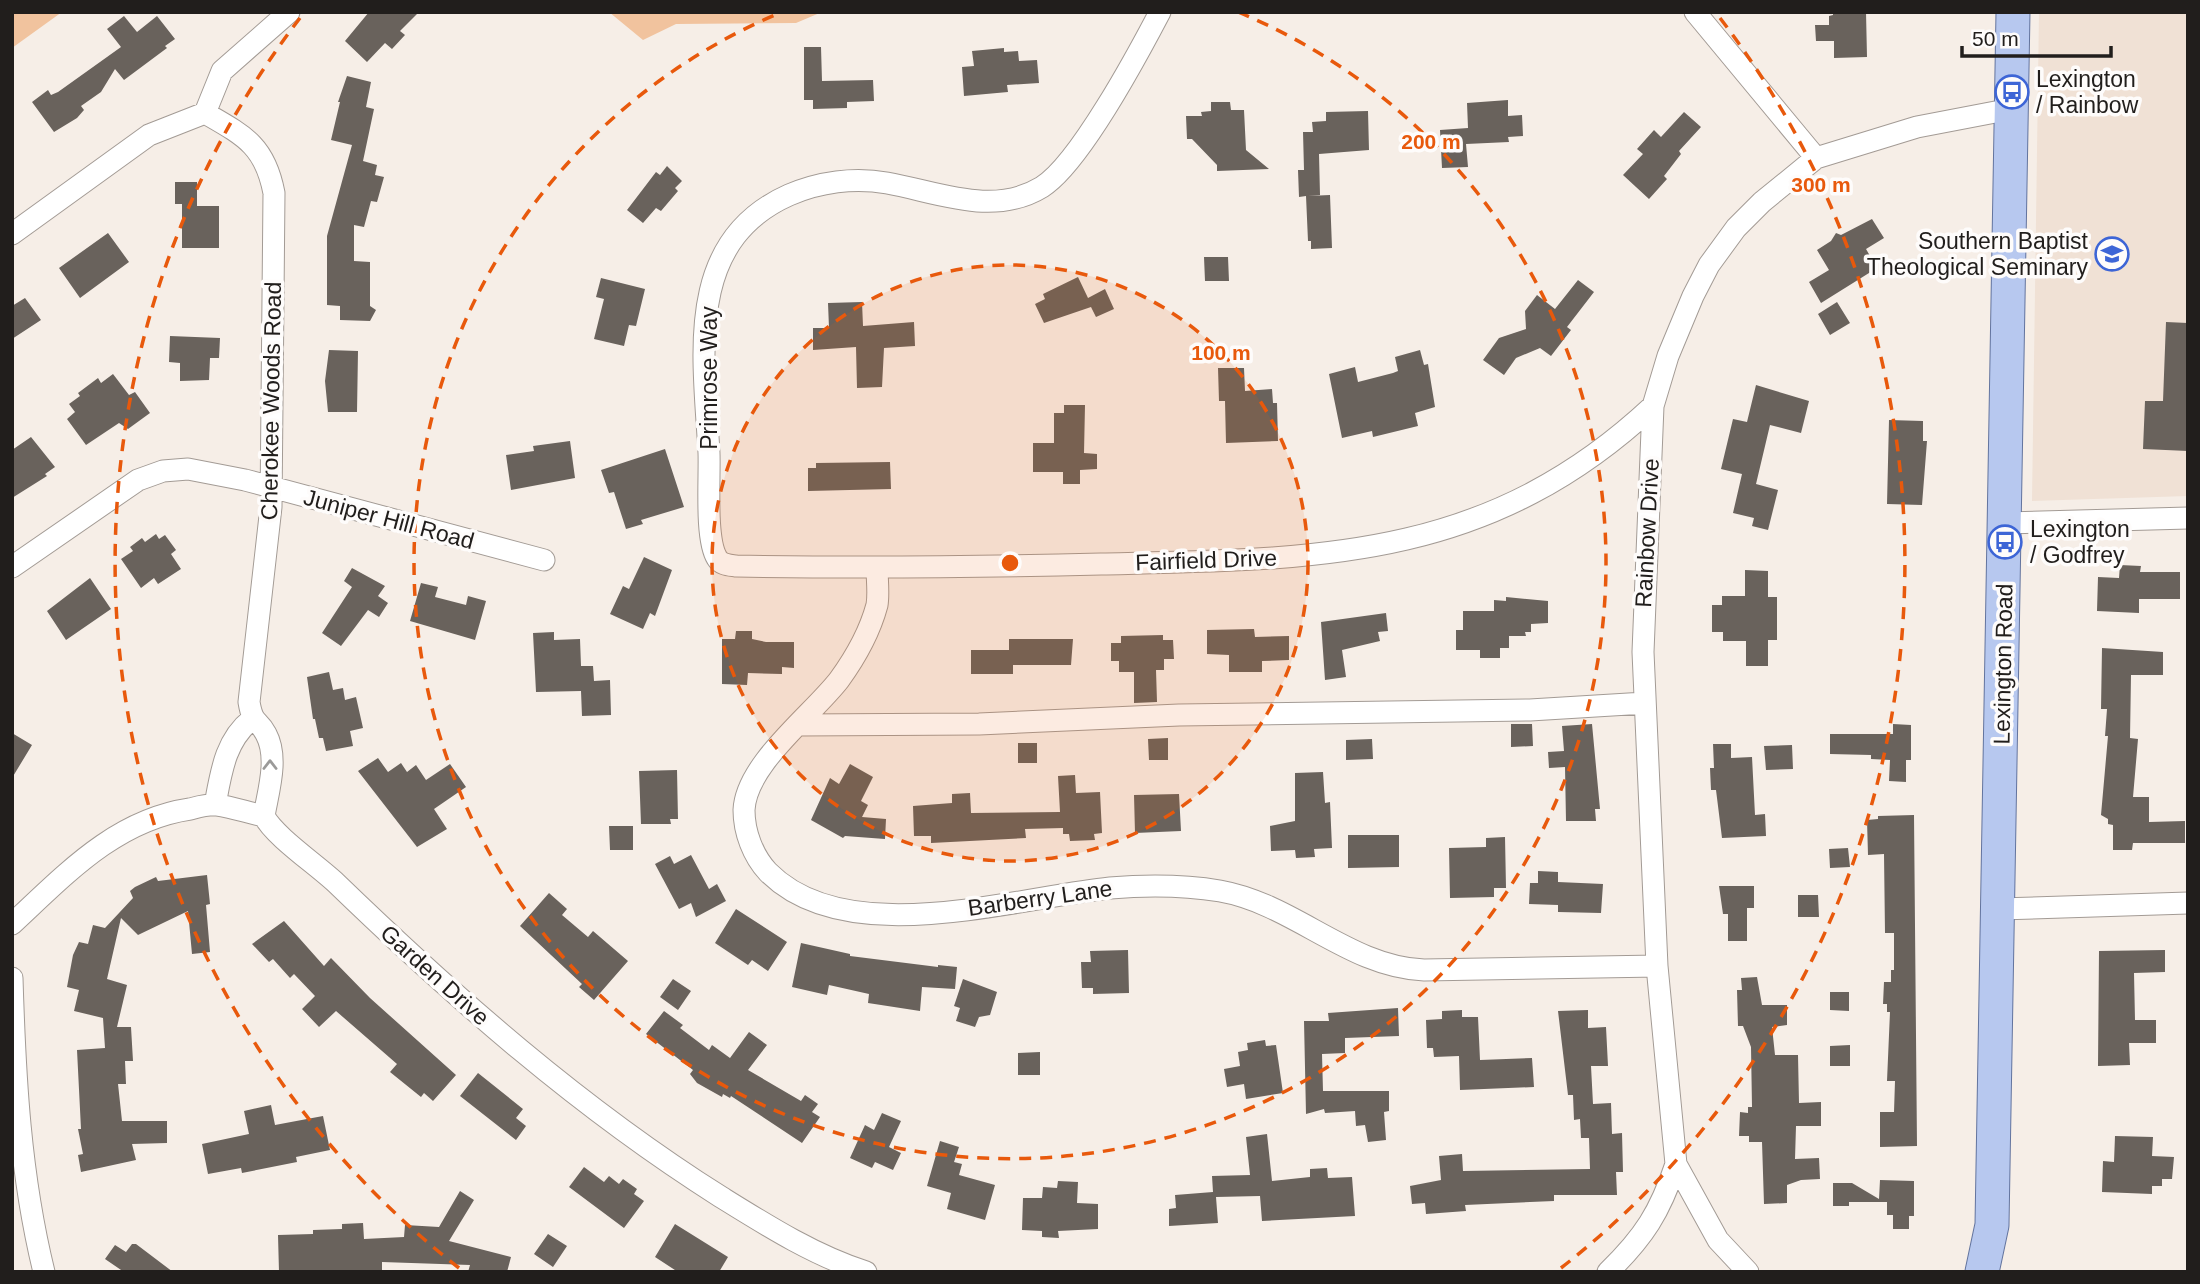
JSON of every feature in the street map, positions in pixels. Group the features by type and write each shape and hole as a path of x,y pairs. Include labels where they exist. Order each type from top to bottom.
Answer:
{"main road":[{"name":"Lexington Road","path":"1983,1272 1992,1225 2013,12"}],"street":[{"path":"12,234 149,135 205,113 222,71 289,12"},
{"name":"Primrose Way","path":"721,562 716,557 711,531 706,310 717,264 736,233 776,201 831,182 856,180 887,183 973,201 1002,200 1028,194 1043,187 1071,160 1160,12"},
{"path":"1695,12 1816,158"},
{"name":"Rainbow Drive","path":"1748,1272 1718,1240 1676,1164 1657,966 1645,704 1644,561 1653,406 1668,356 1709,265 1736,228 1816,158 1917,127 2011,109"},
{"name":"Cherokee Woods Road","path":"205,113 245,135 259,150 270,170 274,193 272,488 249,702 252,719 266,734 270,750 272,767 264,816"},
{"name":"Fairfield Drive","path":"721,562 736,566 877,568 1220,561 1316,555 1381,545 1449,529 1517,503 1560,479 1625,432 1653,406"},
{"name":"Juniper Hill Road","path":"12,568 150,475 188,469 272,488 544,559"},
{"path":"2006,523 2188,519"},
{"name":"Barberry Lane","path":"877,568 878,602 859,648 839,680 754,779 744,808 745,828 762,866 778,883 822,905 863,912 915,913 1107,888 1151,885 1189,887 1242,897 1305,924 1334,944 1388,966 1424,970 1657,966"},
{"path":"799,725 979,724 1178,715 1530,709 1645,704"},
{"path":"215,805 223,764 238,730 252,719"},
{"path":"12,924 114,835 172,811 215,805 264,816"},
{"name":"Garden Drive","path":"264,816 495,1030 604,1115 675,1168 747,1214 797,1242 866,1272"},
{"path":"1999,909 2188,903"},
{"path":"12,978 15,1092 22,1159 44,1272"},
{"name":"Rainbow Drive","path":"1608,1272 1643,1236 1656,1218 1676,1164"}],"shaded area":[{"path":"12,12 62,12 12,48"},
{"path":"609,12 822,12 796,23 676,24 643,40"},
{"name":"Southern Baptist Theological Seminary","path":"2039,12 2188,12 2188,496 2032,501"}],"building":[{"path":"369,12 419,12 400,31 405,35 392,49 385,43 367,62 345,41"},
{"path":"1833,12 1866,12 1867,57 1834,58 1834,41 1816,41 1815,25 1829,25 1829,16 1833,15"},
{"path":"124,16 137,32 157,16 175,39 124,80 115,69 101,92 81,106 84,110 77,118 54,132 32,102 48,90 51,95 58,92 121,47 107,29"},
{"path":"804,47 821,47 822,81 873,80 874,101 847,102 847,108 813,109 813,100 804,100"},
{"path":"1004,48 1004,52 1018,51 1019,61 1037,60 1039,83 1007,85 1008,92 964,96 962,67 974,66 972,51"},
{"path":"347,76 371,82 366,107 374,109 363,161 377,165 375,175 384,177 377,202 371,201 364,227 354,225 354,261 370,262 370,306 376,310 370,321 340,320 340,306 327,305 327,236 352,145 331,140 338,102"},
{"path":"1508,100 1508,116 1522,115 1523,136 1508,137 1509,142 1466,144 1468,167 1442,168 1440,130 1468,128 1467,103"},
{"path":"1211,102 1230,102 1231,110 1244,110 1246,150 1269,169 1217,171 1217,165 1192,139 1187,139 1186,116 1202,116 1201,112 1211,111"},
{"path":"1368,111 1369,150 1319,154 1320,195 1308,196 1330,195 1332,248 1311,249 1311,241 1308,241 1306,196 1299,197 1298,170 1304,170 1303,132 1313,132 1312,122 1326,121 1326,112"},
{"path":"1684,112 1701,127 1679,151 1681,154 1664,176 1667,179 1649,199 1623,175 1643,154 1637,149 1654,130 1661,137"},
{"path":"667,166 682,181 675,188 678,191 661,211 656,208 643,223 627,210 656,172 660,175"},
{"path":"175,182 197,182 197,206 219,206 219,248 182,248 182,204 175,204"},
{"path":"1872,219 1884,238 1866,249 1877,268 1821,303 1809,282 1829,270 1817,250 1831,241 1836,233 1841,235"},
{"path":"108,233 129,262 80,298 59,268"},
{"path":"1204,257 1228,257 1229,281 1205,281"},
{"path":"1078,277 1088,298 1105,289 1114,309 1096,317 1091,307 1044,323 1035,304 1045,299 1043,294"},
{"path":"601,278 645,289 636,326 629,325 624,346 594,339 604,299 596,297"},
{"path":"1578,280 1594,292 1567,327 1571,330 1551,356 1540,348 1516,358 1504,375 1483,360 1499,338 1526,329 1525,311 1537,295 1555,309"},
{"path":"25,298 41,320 12,339 12,306"},
{"path":"862,302 863,326 914,322 915,346 884,348 882,387 857,388 856,347 813,350 813,328 829,328 828,303"},
{"path":"1837,302 1850,323 1830,335 1818,314"},
{"path":"2166,322 2188,323 2188,451 2143,449 2145,401 2163,401"},
{"path":"170,336 220,338 219,358 210,358 209,380 180,381 180,363 169,362"},
{"path":"329,350 358,351 357,412 328,412 325,381"},
{"path":"1420,350 1424,365 1428,364 1435,407 1415,413 1418,426 1373,437 1372,431 1342,438 1329,374 1355,367 1358,382 1393,373 1398,371 1395,357"},
{"path":"1218,368 1244,368 1245,391 1272,389 1273,403 1277,403 1278,441 1226,443 1225,401 1219,401"},
{"path":"113,374 129,395 135,392 150,413 128,429 119,423 86,445 67,419 75,412 69,404 80,396 78,393 98,378 101,383"},
{"path":"1756,385 1809,401 1801,433 1770,425 1756,484 1778,490 1768,530 1752,526 1754,518 1733,513 1742,474 1721,469 1733,419 1747,422"},
{"path":"1064,405 1085,405 1084,453 1097,454 1097,469 1080,470 1080,484 1063,484 1063,472 1033,472 1033,443 1054,443 1054,413 1064,413"},
{"path":"1889,420 1923,421 1923,441 1927,441 1922,505 1887,504"},
{"path":"31,437 55,467 45,474 47,476 12,498 12,450"},
{"path":"570,441 575,478 511,490 506,455 534,451 533,446"},
{"path":"665,449 684,507 641,520 643,524 626,529 614,492 609,493 601,470"},
{"path":"890,462 891,489 808,491 808,468 816,468 816,463"},
{"path":"156,534 159,539 165,535 176,550 171,554 181,569 158,584 154,578 141,588 121,559 133,551 130,547 142,538 145,542"},
{"path":"644,557 672,570 655,616 650,613 643,629 610,614 623,586 629,589"},
{"path":"2120,565 2141,566 2140,572 2180,572 2180,599 2139,599 2139,613 2097,611 2098,577 2119,578"},
{"path":"352,568 385,586 378,596 388,603 379,617 368,610 341,646 322,633 352,587 344,581"},
{"path":"1745,570 1768,571 1768,597 1777,597 1777,640 1768,640 1768,666 1746,666 1746,641 1723,641 1723,632 1712,632 1712,605 1722,605 1722,596 1745,596"},
{"path":"90,578 111,609 66,640 47,611"},
{"path":"421,583 438,587 435,597 466,605 468,596 486,601 475,640 410,621"},
{"path":"1506,597 1548,601 1548,623 1531,624 1531,632 1525,632 1526,636 1509,636 1509,648 1500,648 1500,658 1480,658 1480,650 1456,650 1456,630 1463,630 1463,611 1494,611 1494,600 1506,601"},
{"path":"1386,613 1388,631 1378,632 1380,641 1342,650 1346,677 1325,680 1321,622"},
{"path":"1254,629 1255,637 1289,636 1289,660 1262,661 1262,672 1229,672 1229,655 1207,654 1207,630"},
{"path":"736,631 752,631 752,639 766,642 794,642 794,668 782,667 782,674 748,673 747,685 722,684 722,639 735,639"},
{"path":"554,632 554,640 580,639 581,666 593,666 594,681 610,680 611,715 582,716 581,691 536,692 533,633"},
{"path":"1163,635 1163,640 1173,640 1174,659 1164,659 1164,670 1156,670 1157,702 1134,703 1134,672 1119,672 1119,661 1111,661 1111,643 1121,643 1121,636"},
{"path":"1009,639 1073,639 1071,665 1013,665 1013,674 971,674 971,650 1009,650"},
{"path":"2102,648 2163,652 2163,675 2131,675 2130,738 2138,739 2133,797 2149,797 2149,822 2185,821 2185,843 2133,843 2132,850 2113,850 2113,825 2108,824 2108,819 2101,815 2108,736 2105,736 2107,709 2101,709"},
{"path":"329,672 333,690 343,688 345,700 356,697 363,728 350,731 353,746 326,751 323,738 319,738 313,719 307,677"},
{"path":"1511,724 1532,724 1533,746 1511,747"},
{"path":"1592,724 1600,809 1595,809 1596,821 1566,821 1565,767 1549,768 1548,752 1564,751 1562,726"},
{"path":"1893,724 1911,725 1911,760 1906,760 1906,782 1889,781 1890,760 1871,759 1871,755 1830,754 1830,734 1893,734"},
{"path":"12,733 32,745 12,778"},
{"path":"1168,738 1168,760 1149,760 1148,739"},
{"path":"1372,739 1373,759 1346,760 1346,740"},
{"path":"1018,743 1037,743 1037,763 1018,763"},
{"path":"1713,744 1731,744 1731,758 1752,757 1755,815 1765,814 1766,836 1722,838 1716,790 1711,790"},
{"path":"1792,745 1793,769 1766,770 1764,746"},
{"path":"378,758 388,772 401,763 407,772 416,765 426,780 450,764 466,787 434,809 447,829 417,847 358,771"},
{"path":"850,764 873,777 861,801 868,805 862,817 886,819 885,839 843,838 811,820 830,778 839,784"},
{"path":"677,770 678,819 670,819 671,824 641,824 639,771"},
{"path":"1323,772 1325,803 1330,802 1332,848 1314,849 1315,857 1296,858 1295,850 1271,851 1270,826 1295,821 1295,773"},
{"path":"1075,775 1076,793 1100,792 1102,833 1094,834 1095,840 1070,841 1069,834 1063,834 1063,828 1025,829 1026,838 931,843 931,836 914,836 913,806 952,803 952,794 970,793 971,813 1060,812 1058,776"},
{"path":"1179,794 1181,831 1135,833 1134,795"},
{"path":"1914,815 1917,1146 1880,1147 1880,1112 1894,1112 1895,1081 1887,1081 1890,1012 1887,1012 1887,1004 1883,1004 1884,982 1891,982 1891,970 1894,970 1894,933 1885,933 1884,854 1868,855 1867,820 1878,819 1878,816"},
{"path":"609,826 633,826 633,850 610,850"},
{"path":"1348,835 1399,835 1399,867 1348,868"},
{"path":"1505,837 1506,888 1494,888 1494,897 1450,898 1449,848 1486,847 1486,838"},
{"path":"1848,848 1850,867 1830,868 1829,849"},
{"path":"691,855 709,889 717,884 726,901 696,917 691,903 679,909 655,864 670,856 674,864"},
{"path":"1538,871 1558,872 1558,882 1603,884 1601,913 1558,912 1558,905 1529,904 1530,883 1538,883"},
{"path":"207,875 210,904 206,905 210,952 192,954 188,911 138,935 121,918 107,979 127,985 117,1027 131,1027 133,1061 125,1061 126,1084 118,1084 122,1121 167,1121 167,1143 132,1144 136,1160 81,1172 78,1155 83,1154 78,1129 81,1129 77,1050 105,1048 103,1018 74,1011 79,990 67,987 73,955 79,942 88,944 93,925 105,928 133,898 130,891 135,887 156,877 158,881"},
{"path":"1719,886 1754,886 1754,908 1747,908 1747,941 1728,941 1728,914 1723,914"},
{"path":"549,893 567,909 562,915 588,937 593,931 628,961 594,1000 579,987 582,984 520,926"},
{"path":"1798,895 1818,895 1819,917 1798,917"},
{"path":"736,909 787,942 768,971 752,960 748,965 715,943"},
{"path":"284,921 324,966 331,958 370,998 456,1075 433,1101 424,1093 421,1097 390,1072 397,1064 336,1011 319,1027 302,1009 315,996 294,974 290,978 273,959 269,962 252,944"},
{"path":"801,943 850,956 957,967 955,989 922,987 920,1011 868,1003 869,994 829,985 827,995 792,987"},
{"path":"1128,950 1129,993 1093,994 1093,988 1082,988 1081,962 1091,962 1090,951"},
{"path":"2165,950 2165,972 2134,973 2135,1020 2156,1020 2156,1043 2129,1043 2130,1065 2098,1066 2099,951"},
{"path":"1757,977 1762,1005 1787,1005 1787,1025 1772,1027 1775,1055 1798,1055 1799,1103 1821,1102 1821,1126 1796,1126 1795,1159 1819,1158 1820,1179 1801,1180 1787,1185 1787,1203 1764,1204 1762,1142 1749,1142 1749,1136 1739,1136 1740,1112 1748,1113 1748,1107 1752,1107 1751,1047 1743,1026 1738,1026 1737,990 1742,990 1741,978"},
{"path":"673,979 691,991 678,1010 660,997"},
{"path":"963,979 997,992 990,1015 979,1017 975,1027 956,1021 960,1008 954,1006"},
{"path":"1830,992 1849,992 1849,1011 1830,1010"},
{"path":"1398,1008 1399,1036 1345,1038 1345,1053 1322,1054 1323,1091 1389,1091 1389,1111 1384,1112 1386,1140 1368,1142 1365,1125 1356,1126 1355,1111 1325,1113 1324,1109 1306,1114 1304,1021 1329,1021 1328,1013"},
{"path":"1462,1010 1462,1017 1478,1017 1480,1060 1532,1058 1534,1087 1460,1090 1459,1056 1434,1057 1433,1048 1427,1048 1426,1020 1442,1019 1442,1011"},
{"path":"1588,1010 1588,1028 1606,1027 1608,1066 1591,1066 1593,1104 1611,1103 1612,1134 1622,1133 1623,1172 1616,1172 1617,1195 1554,1195 1554,1201 1465,1205 1466,1211 1426,1214 1425,1203 1412,1204 1410,1186 1441,1180 1439,1156 1462,1154 1463,1171 1590,1169 1589,1138 1581,1138 1580,1119 1574,1120 1573,1095 1568,1095 1558,1011"},
{"path":"664,1011 683,1025 680,1028 709,1050 712,1045 730,1058 749,1032 767,1045 748,1070 801,1101 805,1095 818,1104 812,1112 820,1117 802,1143 731,1096 730,1098 723,1094 722,1097 697,1083 690,1074 693,1070 646,1034"},
{"path":"1265,1040 1266,1046 1276,1045 1283,1093 1246,1099 1244,1084 1227,1087 1224,1069 1240,1066 1238,1052 1248,1050 1247,1043"},
{"path":"1850,1045 1850,1066 1830,1066 1830,1046"},
{"path":"1040,1052 1040,1075 1018,1075 1018,1053"},
{"path":"478,1073 523,1109 516,1118 526,1126 516,1140 460,1096"},
{"path":"271,1105 275,1125 323,1116 330,1150 296,1157 297,1162 242,1173 241,1168 208,1174 202,1144 249,1134 244,1111"},
{"path":"882,1113 901,1121 889,1147 901,1153 893,1170 875,1162 872,1168 850,1158 865,1125 874,1130"},
{"path":"1267,1134 1272,1181 1310,1177 1310,1169 1327,1168 1328,1178 1352,1177 1355,1216 1262,1221 1260,1196 1216,1197 1218,1223 1169,1226 1169,1209 1176,1208 1175,1195 1213,1192 1212,1176 1250,1175 1246,1137"},
{"path":"2115,1136 2153,1137 2152,1156 2174,1157 2172,1179 2162,1179 2162,1186 2152,1186 2152,1194 2102,1192 2103,1161 2114,1162"},
{"path":"940,1141 959,1147 954,1162 962,1164 959,1175 995,1185 985,1220 947,1209 951,1193 927,1186"},
{"path":"584,1167 604,1182 609,1176 619,1184 623,1179 637,1189 634,1194 644,1201 624,1228 569,1187"},
{"path":"1880,1180 1914,1181 1914,1216 1909,1216 1909,1229 1893,1229 1893,1215 1887,1215 1887,1202 1849,1202 1849,1206 1833,1206 1833,1183 1852,1183 1879,1199"},
{"path":"1058,1181 1078,1182 1077,1203 1098,1204 1098,1229 1058,1231 1059,1238 1042,1237 1042,1231 1022,1230 1023,1198 1042,1198 1043,1187 1057,1188"},
{"path":"460,1191 474,1200 449,1241 511,1257 507,1272 468,1272 470,1265 382,1262 382,1272 279,1272 278,1235 313,1234 313,1230 342,1229 342,1224 363,1223 364,1239 404,1237 405,1225 439,1227"},
{"path":"675,1224 728,1257 719,1272 678,1272 655,1257"},
{"path":"548,1234 567,1246 553,1267 534,1254"},
{"path":"132,1244 136,1244 173,1272 124,1272 105,1259 115,1245 126,1252"}],"place":[{"name":"Lexington / Rainbow","path":"2012,92"},
{"name":"Southern Baptist Theological Seminary","path":"2112,254"},
{"name":"Lexington / Godfrey","path":"2005,542"}]}
